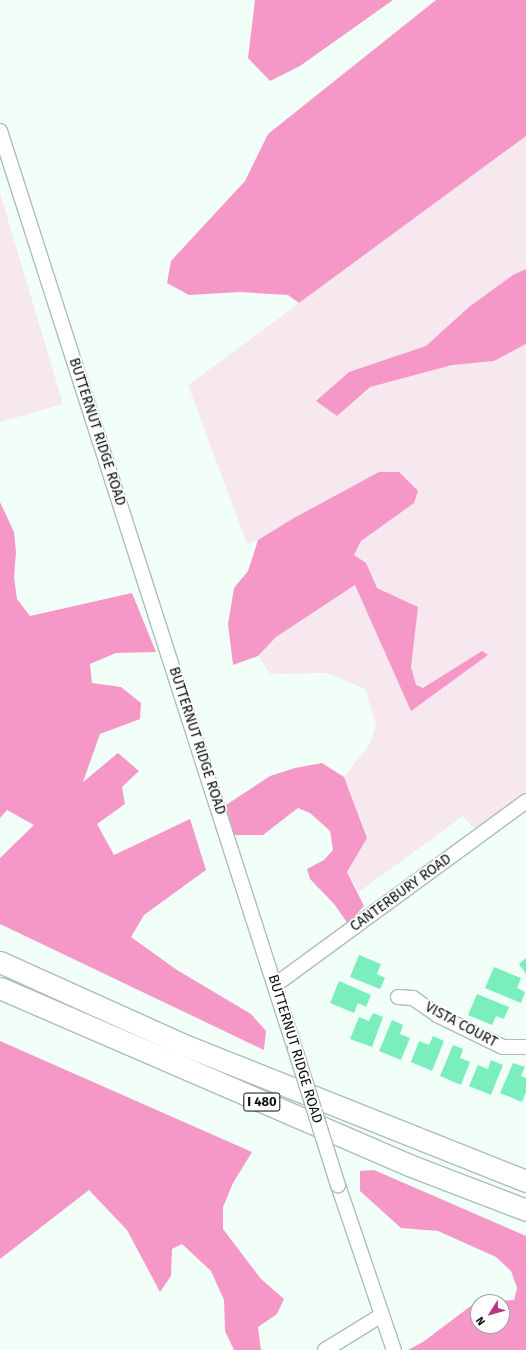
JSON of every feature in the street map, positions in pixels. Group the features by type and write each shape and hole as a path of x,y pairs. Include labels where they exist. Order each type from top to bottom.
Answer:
{"highway":[{"name":"I 480","path":"0,962 184,1044 526,1181"},
{"name":"I 480","path":"0,988 409,1165 526,1210"}],"street":[{"name":"BUTTERNUT RIDGE ROAD","path":"0,131 275,985 294,1049 394,1350"},
{"name":"CANTERBURY ROAD","path":"275,985 526,801"},
{"name":"VISTA COURT","path":"398,998 413,998 437,1015 502,1047 526,1047"},
{"path":"325,1350 382,1315"}],"shaded area":[{"path":"255,0 393,0 300,66 270,81 248,58"},
{"path":"436,0 526,0 526,136 299,303 288,295 240,292 189,295 167,283 171,261 245,181 268,134"},
{"path":"526,136 526,795 476,831 463,816 359,892 347,872 367,837 344,777 370,744 376,725 365,689 327,673 271,674 258,656 276,637 355,585 324,515 247,544 188,385"},
{"path":"0,193 63,404 0,422"},
{"path":"526,269 526,344 494,361 452,365 370,387 337,416 316,401 349,372 426,346 469,307 513,275"},
{"path":"379,472 399,472 418,491 414,503 361,541 354,555 366,563 377,588 418,607 411,667 416,685 423,688 482,651 488,655 411,711 355,585 276,637 258,656 233,665 228,624 234,588 248,571 258,540 294,518"},
{"path":"0,502 14,532 16,552 14,577 17,599 30,616 132,593 156,652 116,653 90,664 92,683 121,687 141,703 140,719 100,734 83,782 118,753 139,771 122,787 125,804 97,824 114,855 190,819 206,870 144,915 131,937 177,970 251,1014 266,1031 264,1050 0,924 0,858 34,825 7,810 0,818"},
{"path":"322,763 344,777 367,838 347,872 364,906 348,924 335,905 310,879 307,869 324,860 333,850 330,831 310,813 298,808 263,835 232,835 223,807 270,776 295,768"},
{"path":"0,1041 252,1152 233,1183 223,1207 223,1229 261,1279 284,1299 277,1314 258,1327 261,1350 234,1350 225,1331 224,1300 211,1271 182,1244 172,1249 171,1276 160,1292 127,1230 89,1190 0,1259"},
{"path":"374,1170 526,1236 526,1350 408,1350 423,1342 470,1307 470,1334 510,1334 510,1300 514,1300 517,1288 511,1271 496,1257 438,1231 401,1228 360,1191 360,1171"}],"building":[{"path":"359,955 381,964 377,974 385,978 380,989 350,977"},
{"path":"526,958 526,974 519,964"},
{"path":"494,967 521,978 517,988 525,992 521,1003 485,988"},
{"path":"339,981 371,995 366,1007 358,1003 354,1013 330,1003"},
{"path":"477,994 509,1007 504,1019 496,1016 492,1025 468,1015"},
{"path":"373,1013 383,1017 372,1047 350,1039 359,1017 369,1021"},
{"path":"392,1020 403,1025 400,1034 410,1038 401,1060 379,1051"},
{"path":"433,1036 444,1041 432,1071 411,1062 419,1041 429,1045"},
{"path":"453,1045 463,1049 460,1058 470,1062 461,1085 440,1076"},
{"path":"491,1060 503,1065 491,1095 469,1086 478,1065 488,1069"},
{"path":"513,1063 525,1067 521,1076 526,1078 526,1092 522,1102 500,1093"}]}
